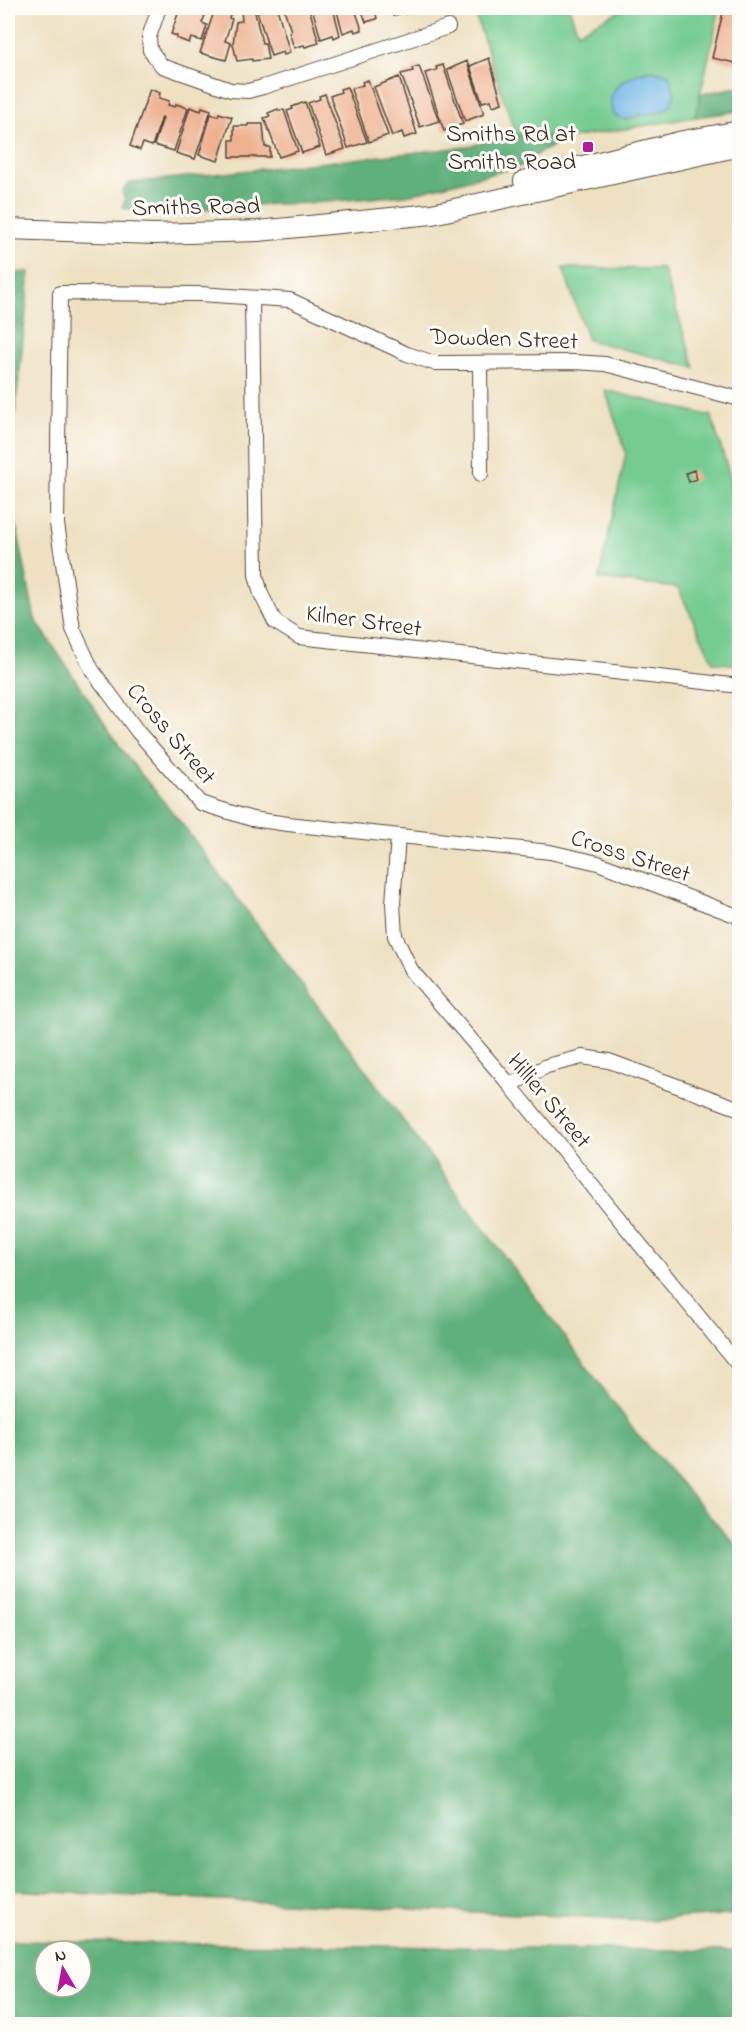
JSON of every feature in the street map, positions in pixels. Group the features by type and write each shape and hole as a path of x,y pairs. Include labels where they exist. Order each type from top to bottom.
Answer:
{"street":[{"path":"159,8 149,37 150,50 162,66 231,90 248,91 263,87 448,27"},
{"name":"Smiths Road","path":"385,218 661,147 740,131"},
{"name":"Smiths Road","path":"8,229 154,234 258,231 432,214 740,146"},
{"name":"Dowden Street","path":"60,292 200,294 290,300 407,354 434,363 574,362 604,364 740,399"},
{"name":"Cross Street","path":"60,292 57,524 74,629 92,670 138,732 200,803 252,819 398,837 550,852 598,863 740,917"},
{"name":"Kilner Street","path":"252,298 256,575 261,594 275,622 299,637 740,686"},
{"path":"480,363 481,474"},
{"name":"Hillier Street","path":"398,837 393,903 395,936 411,970 510,1085 740,1367"},
{"path":"510,1085 547,1066 582,1057 609,1061 740,1109"}],"green space":[{"path":"473,8 569,8 578,32 625,8 720,8 695,117 571,138 516,135"},
{"path":"739,87 739,111 695,117 701,94"},
{"path":"516,135 558,138 557,144 539,153 522,166 406,195 312,203 246,205 153,214 123,208 125,199 122,192 130,183 466,147"},
{"path":"563,268 663,269 695,368 588,340"},
{"path":"30,272 8,483 8,273"},
{"path":"605,390 711,416 739,505 739,665 713,662 678,588 599,579 626,453"},
{"path":"8,483 35,619 127,757 182,824 637,1434 739,1549 739,1914 646,1920 8,1890"},
{"path":"8,1941 33,1941 33,1999 93,1999 93,1942 739,1951 739,2024 8,2024"}],"water":[{"path":"652,70 669,75 675,94 670,107 661,112 643,114 626,120 613,115 611,103 615,89 632,76"}],"building":[{"path":"180,8 208,8 202,23 207,25 202,41 191,38 189,43 171,34"},
{"path":"220,8 232,10 229,18 232,19 225,41 231,43 226,60 200,53 214,12 218,13"},
{"path":"254,8 268,59 237,61 233,44 236,22 242,21 241,11"},
{"path":"256,8 277,8 290,53 284,55 283,52 271,56"},
{"path":"309,8 319,43 294,48 284,9"},
{"path":"312,8 333,8 340,35 321,39"},
{"path":"336,8 356,8 362,30 355,32 354,29 343,33"},
{"path":"361,8 387,8 388,10 376,14 377,19 366,22"},
{"path":"390,8 410,8 412,12 393,16"},
{"path":"724,8 740,8 740,64 712,58"},
{"path":"489,58 502,103 493,106 491,100 482,102 470,66"},
{"path":"467,61 484,114 465,121 447,70"},
{"path":"443,65 463,124 444,131 425,73 437,70 436,67"},
{"path":"419,66 439,121 420,127 401,74 413,71 412,68"},
{"path":"399,77 417,134 404,138 402,132 392,136 374,87"},
{"path":"368,80 388,135 369,142 351,89 363,85 362,82"},
{"path":"347,87 367,142 348,148 330,96"},
{"path":"150,89 160,93 159,98 169,101 168,105 175,107 176,104 188,108 174,151 154,145 162,117 152,146 143,143 140,150 130,146"},
{"path":"325,94 345,149 326,155 308,103 320,99 319,96"},
{"path":"305,102 320,147 302,153 287,111"},
{"path":"190,107 201,111 202,107 211,110 195,159 176,153"},
{"path":"278,109 279,111 284,110 298,151 279,157 264,118 270,116 268,113"},
{"path":"219,113 232,117 218,161 199,155 211,114 218,116"},
{"path":"248,124 263,124 265,147 270,147 270,157 230,157 230,140 234,140 234,126 248,126"},
{"path":"694,470 697,479 689,482 686,473"}],"place":[{"name":"Smiths Rd at Smiths Road","path":"588,147"}]}
